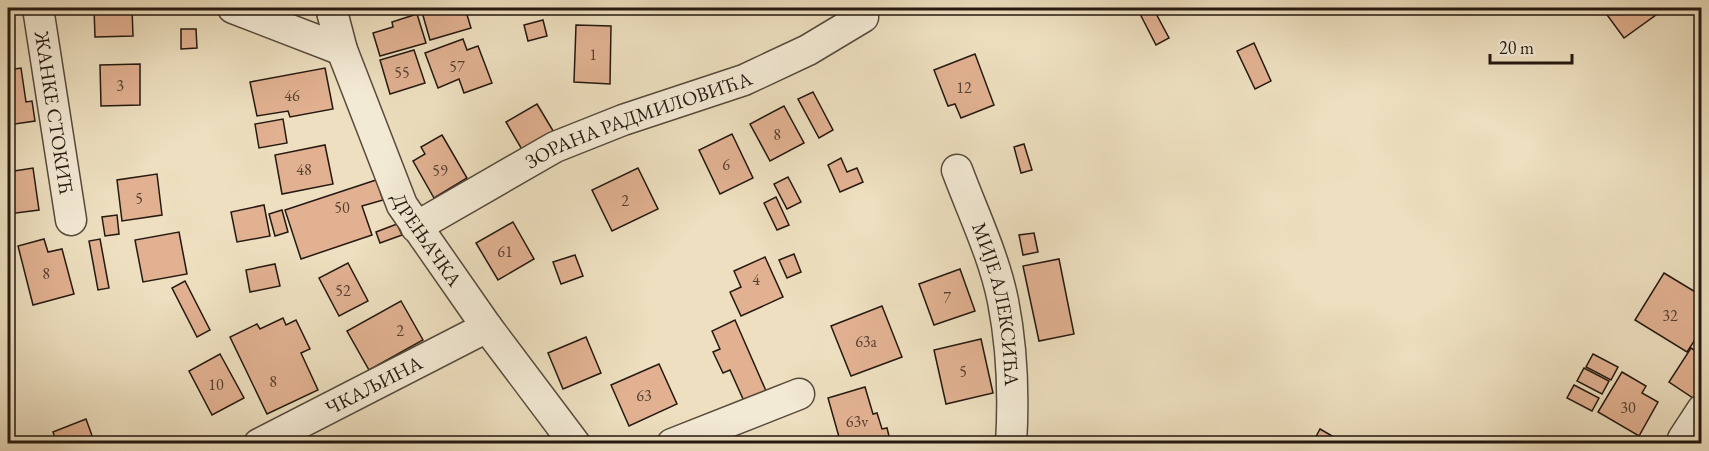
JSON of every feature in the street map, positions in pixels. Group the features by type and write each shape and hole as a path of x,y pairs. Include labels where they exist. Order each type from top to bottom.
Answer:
{"street":[{"name":"ЖАНКЕ СТОКИЋ","path":"38,8 71,220"},
{"path":"233,8 342,50"},
{"name":"ДРЕЊАЧКА","path":"332,8 342,50 402,205 566,441"},
{"name":"ЗОРАНА РАДМИЛОВИЋА","path":"416,227 555,147 622,120 744,80 808,50 863,17"},
{"name":"МИЈЕ АЛЕКСИЋА","path":"957,170 1003,299 1009,337 1013,408 1011,444"},
{"name":"ЧКАЉИНА","path":"259,444 487,327"},
{"path":"672,444 800,394"},
{"path":"1684,442 1701,410"}],"building":[{"path":"94,8 132,8 133,36 95,37"},
{"path":"426,8 465,8 471,28 430,40 422,12 427,11"},
{"path":"721,8 756,8 756,13 721,12"},
{"path":"1137,8 1153,8 1169,38 1156,45"},
{"path":"1602,8 1657,8 1660,12 1624,38"},
{"path":"417,14 426,43 380,56 373,33 393,27 392,22"},
{"path":"543,20 547,36 528,41 524,25"},
{"path":"576,25 611,26 610,84 574,82"},
{"path":"181,29 196,29 197,48 181,49"},
{"path":"463,39 467,50 478,46 492,83 464,93 459,79 438,88 425,53"},
{"path":"1254,43 1271,81 1255,89 1237,51"},
{"path":"414,50 425,83 390,94 380,60"},
{"path":"975,54 994,105 961,118 955,104 948,106 934,70"},
{"path":"140,64 140,105 101,106 100,65"},
{"path":"21,68 26,102 32,101 35,121 8,125 8,70"},
{"path":"325,68 333,109 290,117 288,111 257,116 250,82"},
{"path":"813,92 833,130 819,138 798,99"},
{"path":"537,104 555,134 524,153 506,122"},
{"path":"784,106 804,143 770,161 750,124"},
{"path":"283,119 287,143 259,148 255,124"},
{"path":"732,134 753,178 720,194 699,150"},
{"path":"442,135 467,178 434,198 413,161 425,154 421,147"},
{"path":"1024,144 1032,170 1021,173 1014,147"},
{"path":"325,145 333,184 282,194 275,155"},
{"path":"841,158 847,172 857,168 863,182 840,192 828,165"},
{"path":"33,168 39,210 8,214 8,172"},
{"path":"638,168 658,209 612,231 592,190"},
{"path":"157,174 162,215 122,221 117,180"},
{"path":"788,177 801,202 787,209 774,184"},
{"path":"376,180 383,200 362,206 372,235 301,259 285,210"},
{"path":"776,197 789,225 777,230 764,203"},
{"path":"264,205 270,236 237,242 231,212"},
{"path":"282,210 288,232 275,236 269,214"},
{"path":"117,215 119,234 105,236 102,217"},
{"path":"513,222 534,259 498,280 476,243"},
{"path":"397,224 402,235 380,243 376,232"},
{"path":"179,232 187,274 143,282 135,240"},
{"path":"1034,233 1038,252 1023,255 1019,235"},
{"path":"44,239 48,252 62,249 74,294 33,305 18,246"},
{"path":"100,239 109,288 98,290 89,241"},
{"path":"794,254 801,272 787,278 779,260"},
{"path":"575,255 583,276 561,284 553,262"},
{"path":"765,257 783,297 741,316 730,292 741,287 734,271"},
{"path":"1059,259 1074,334 1039,341 1023,266"},
{"path":"348,263 368,301 339,316 319,278"},
{"path":"275,264 280,286 250,292 246,270"},
{"path":"960,269 975,311 934,325 919,284"},
{"path":"1664,273 1702,296 1702,329 1687,352 1635,320"},
{"path":"185,281 210,330 197,337 172,288"},
{"path":"401,301 423,340 369,370 347,331"},
{"path":"882,306 902,357 851,376 831,326"},
{"path":"283,318 286,325 296,320 310,349 301,353 318,390 267,414 230,337 257,324 260,329"},
{"path":"735,320 770,400 748,410 730,370 723,373 713,352 720,349 712,331"},
{"path":"586,337 601,373 563,389 548,353"},
{"path":"981,339 993,393 946,404 934,350"},
{"path":"1691,348 1702,355 1702,398 1699,402 1669,382"},
{"path":"220,354 244,398 212,415 189,371"},
{"path":"1593,354 1618,367 1611,380 1586,367"},
{"path":"659,364 677,404 629,426 611,385"},
{"path":"1584,368 1609,381 1602,394 1577,381"},
{"path":"1622,372 1646,386 1642,393 1658,402 1639,436 1598,412"},
{"path":"1574,385 1599,398 1592,411 1567,398"},
{"path":"865,387 873,414 877,413 882,429 887,428 891,444 841,444 828,398"},
{"path":"86,419 95,444 57,444 53,432"},
{"path":"1320,429 1346,444 1312,444"}]}
